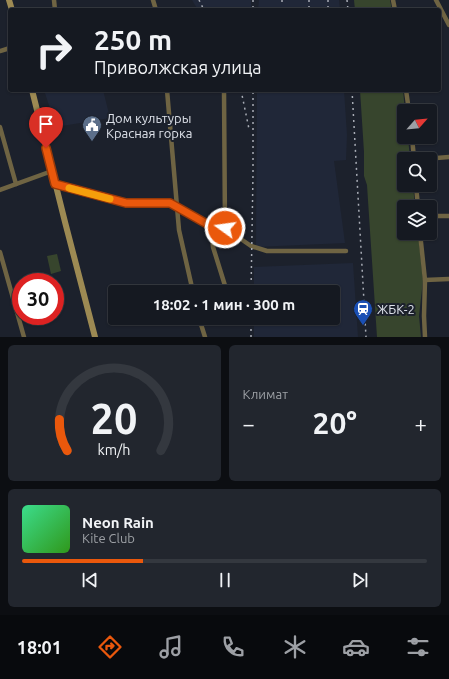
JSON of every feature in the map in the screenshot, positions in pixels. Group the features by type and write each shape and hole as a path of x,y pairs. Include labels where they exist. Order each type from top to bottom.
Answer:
{"main road":[{"path":"32,92 95,337"}],"street":[{"path":"441,10 449,25"},
{"path":"167,92 176,207 179,230 191,285"},
{"path":"224,92 225,228"},
{"path":"406,92 408,104"},
{"path":"0,127 16,184"},
{"path":"437,158 449,157"},
{"path":"0,190 52,171"},
{"path":"55,184 126,203 170,203 207,224 225,228 251,246 267,251 346,251"},
{"path":"437,217 449,216"},
{"path":"211,225 213,248 225,285"},
{"path":"421,240 425,280 425,337"},
{"path":"0,252 24,337"},
{"path":"425,280 449,279"},
{"path":"201,325 205,337"}],"shaded area":[{"path":"192,0 251,0 251,8 197,8"},
{"path":"259,0 339,0 340,8 258,8"},
{"path":"45,92 104,92 110,118 56,127"},
{"path":"257,92 344,92 347,135 346,160 334,161 345,243 256,247"},
{"path":"353,263 358,337 254,337 254,325 340,325 340,285 254,285 254,267"}],"green space":[{"path":"354,0 390,0 392,8 355,8"},
{"path":"360,92 403,92 404,104 397,104 397,144 409,144 409,152 397,152 397,192 414,192 414,200 397,200 397,240 419,240 423,280 419,316 421,337 377,337 367,185 364,176"},
{"path":"57,254 61,271 51,273 47,256"}],"railway":[{"path":"199,0 203,8"},
{"path":"253,0 253,8"},
{"path":"282,0 282,6"},
{"path":"309,0 309,8"},
{"path":"328,0 328,8"},
{"path":"347,0 348,8"},
{"path":"241,92 249,129"},
{"path":"251,285 253,92"},
{"path":"352,92 366,337"},
{"path":"251,325 251,337"}],"slow traffic":[{"path":"69,188 110,199"}],"place":[{"name":"Дом культуры Красная горка","path":"92,142"},
{"name":"ЖБК-2","path":"363,326"}],"route":[{"path":"46,148 55,184 126,203 170,203 207,224 225,228"}]}
